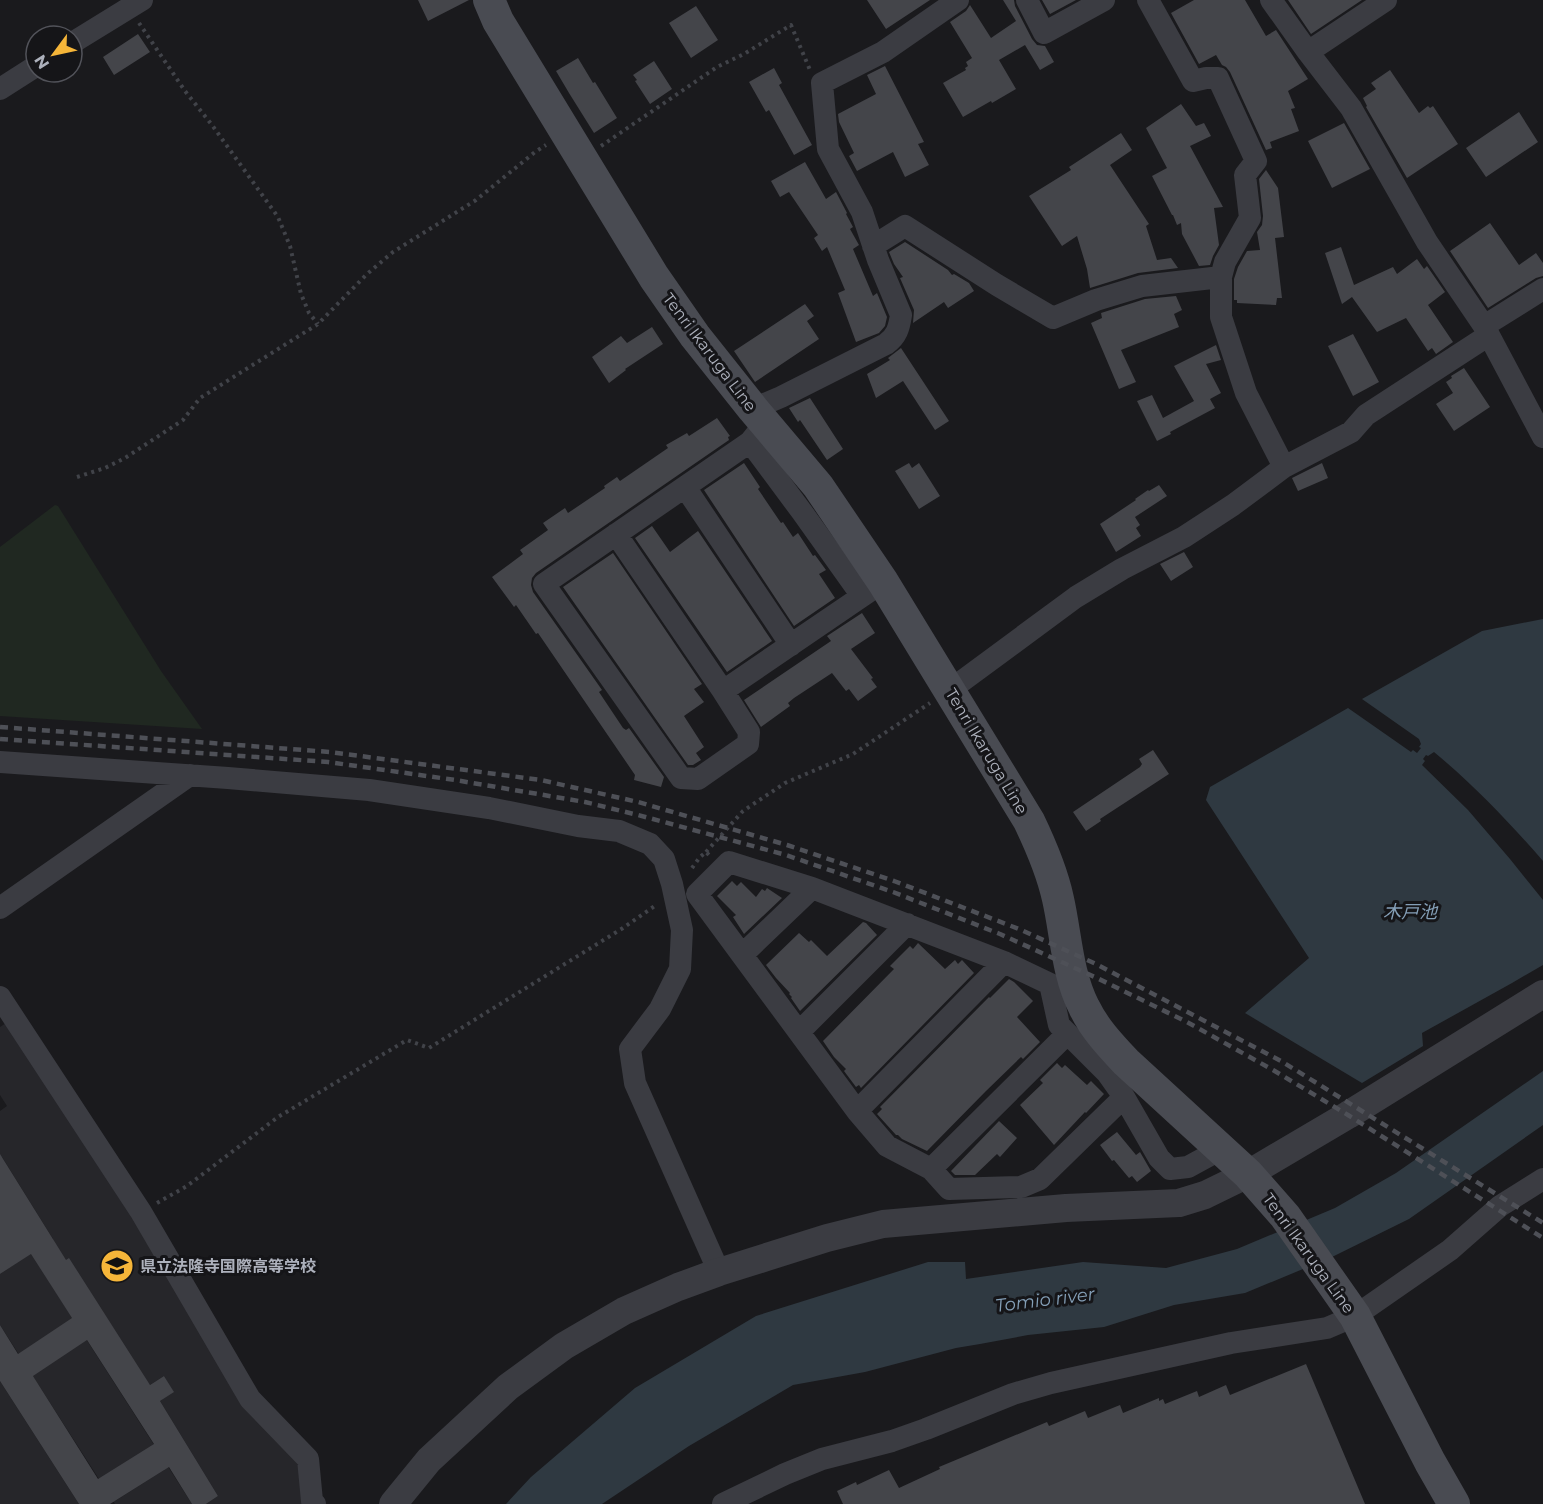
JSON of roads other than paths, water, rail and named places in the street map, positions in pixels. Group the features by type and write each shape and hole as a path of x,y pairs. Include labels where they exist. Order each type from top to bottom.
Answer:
{"main road":[{"name":"Tenri Ikaruga Line","path":"489,0 498,21 654,277 756,425 818,486 873,589 950,690 1029,820 1053,878 1072,974 1084,1007 1095,1026 1126,1062 1257,1183 1302,1239 1352,1311 1454,1504"}],"street":[{"path":"616,534 750,732 748,744 698,779 681,778 544,584 616,534 685,487 756,425 894,338 901,315 862,212 828,149 822,83 883,52 958,0"},
{"path":"1027,0 1044,33 1104,0"},
{"path":"1148,0 1193,81 1218,78 1256,161 1245,175 1250,218 1225,262 1221,277 1221,317 1246,393 1284,467"},
{"path":"1271,0 1351,108 1427,242 1487,331 1543,437"},
{"path":"1308,52 1386,0"},
{"path":"84,36 135,4"},
{"path":"0,89 24,74"},
{"path":"873,246 905,226 1053,318 1096,300 1142,286 1221,277"},
{"path":"950,690 1076,597 1122,569 1184,537 1233,505 1284,467 1351,432 1366,415 1543,289"},
{"path":"685,487 791,645"},
{"path":"723,691 873,589"},
{"path":"0,762 369,790 619,831 650,844 664,859 674,893 682,930 680,969 660,1009 630,1049 635,1083 719,1272"},
{"path":"0,908 190,775"},
{"path":"1124,1097 1040,1179 1021,1187 949,1189 931,1169 887,1146 857,1111 697,894 729,862 812,888 907,924 1004,962 1050,984 1059,1025 1107,1073 1124,1097 1160,1158 1170,1169 1188,1167 1221,1149"},
{"path":"742,955 812,888"},
{"path":"799,1032 907,924"},
{"path":"857,1111 1004,962"},
{"path":"393,1504 429,1460 508,1387 564,1346 624,1311 678,1287 827,1238 883,1224 1066,1208 1179,1203 1257,1183 1348,1115 1543,994"},
{"path":"0,997 141,1212 250,1399 308,1459 312,1501 315,1504"},
{"path":"931,1169 1067,1034"},
{"path":"723,1504 822,1459 892,1441 1013,1394 1051,1383 1231,1343 1327,1328 1450,1250 1500,1206 1543,1179"}],"water":[{"name":"木戸池","path":"1543,619 1543,861 1491,804 1434,752 1426,755 1422,765 1468,810 1543,900 1543,965 1422,1033 1423,1046 1362,1083 1245,1013 1309,958 1206,800 1210,787 1348,708 1411,752 1413,750 1417,753 1421,748 1419,739 1362,699 1482,631"},
{"name":"Tomio river","path":"1543,1071 1543,1125 1409,1219 1332,1257 1245,1293 1174,1305 1104,1327 1028,1335 956,1348 865,1372 793,1385 689,1446 602,1504 506,1504 531,1477 635,1388 756,1316 928,1262 965,1262 966,1279 1083,1262 1166,1268 1237,1249 1335,1208 1396,1173"}],"railway":[{"path":"0,727 330,752 541,780 638,802 787,845 894,881 1019,929 1096,964 1281,1061 1543,1223"},
{"path":"0,739 328,762 455,780 585,802 786,855 893,892 1000,934 1187,1022 1348,1115 1543,1238"}],"place":[{"name":"県立法隆寺国際高等学校","path":"117,1266"}]}
